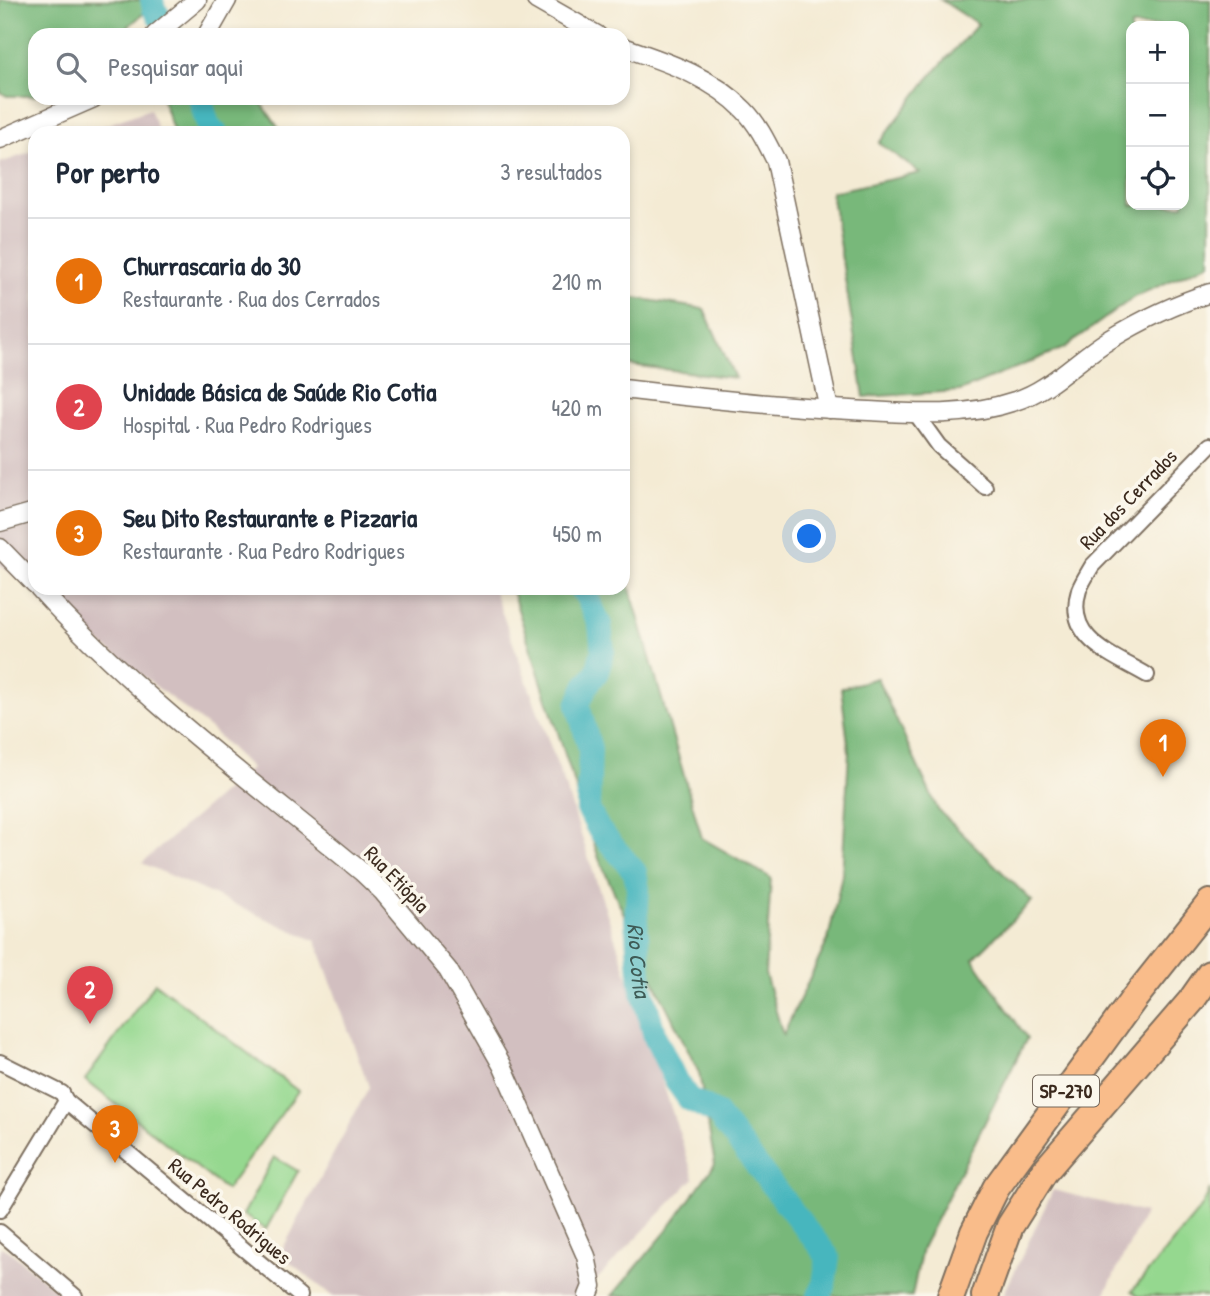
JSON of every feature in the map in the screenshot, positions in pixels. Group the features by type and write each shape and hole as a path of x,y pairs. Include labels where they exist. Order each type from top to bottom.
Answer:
{"highway":[{"name":"SP-270","path":"950,1296 974,1232 996,1188 1133,1000 1207,906"},
{"name":"SP-270","path":"985,1296 1010,1226 1044,1172 1191,1001 1210,974"}],"street":[{"path":"163,28 197,0"},
{"path":"211,28 227,0"},
{"path":"536,0 585,28"},
{"path":"630,49 684,68 705,81 744,109 762,132 776,161 829,409"},
{"path":"29,126 76,105"},
{"path":"0,139 28,127"},
{"path":"630,391 749,404 916,414 986,409 1017,401 1038,391 1109,340 1183,302 1210,293"},
{"path":"916,414 939,446 985,487"},
{"name":"Rua dos Cerrados","path":"1147,675 1098,646 1083,633 1075,615 1079,589 1092,566 1210,444"},
{"path":"28,514 7,520 3,549 28,576"},
{"name":"Rua Etiópia","path":"45,595 118,670 383,892 448,970 502,1065 586,1256 592,1286 588,1296"},
{"path":"1191,1001 1210,983"},
{"name":"Rua Pedro Rodrigues","path":"0,1062 62,1093 66,1101 300,1296"},
{"path":"0,1210 66,1101"},
{"path":"0,1232 75,1296"}],"shaded area":[{"path":"150,109 156,126 103,126"},
{"path":"28,153 28,587 0,565 0,163"},
{"path":"39,595 496,595 565,786 694,1178 581,1296 332,1296 280,1254 369,1087 316,941 142,863 251,768 212,730"},
{"path":"1053,1190 1145,1213 1105,1293 1108,1296 1003,1296"},
{"path":"0,1247 8,1250 63,1296 0,1296"}],"green space":[{"path":"0,0 160,0 126,28 28,28 28,96 7,96 0,92"},
{"path":"941,0 1210,0 1210,263 1134,297 1064,348 960,391 864,397 831,192 920,173 879,143 929,78 978,24"},
{"path":"164,105 263,105 277,126 172,126"},
{"path":"630,297 704,309 735,378 630,365"},
{"path":"630,588 702,838 771,878 765,974 783,1035 828,940 842,875 849,751 841,688 877,678 938,810 1032,901 973,959 1027,1038 922,1248 912,1296 612,1296 666,1232 715,1164 699,1073 599,859 513,595 630,595"},
{"path":"155,983 298,1091 226,1190 85,1080"},
{"path":"274,1157 298,1171 266,1229 243,1215"},
{"path":"1210,1189 1210,1296 1137,1296 1132,1291 1202,1207"}],"waterway":[{"name":"Rio Cotia","path":"152,0 154,9 167,28"},
{"name":"Rio Cotia","path":"202,105 209,126"},
{"name":"Rio Cotia","path":"586,595 600,625 603,651 597,672 586,686 578,705 590,749 588,809 599,830 635,872 641,985 655,1037 676,1081 689,1099 716,1113 828,1257 824,1284 819,1296"}],"place":[{"name":"Churrascaria do 30","path":"1163,777"},
{"name":"Unidade Básica de Saúde Rio Cotia","path":"90,1024"},
{"name":"Seu Dito Restaurante e Pizzaria","path":"115,1163"}]}
